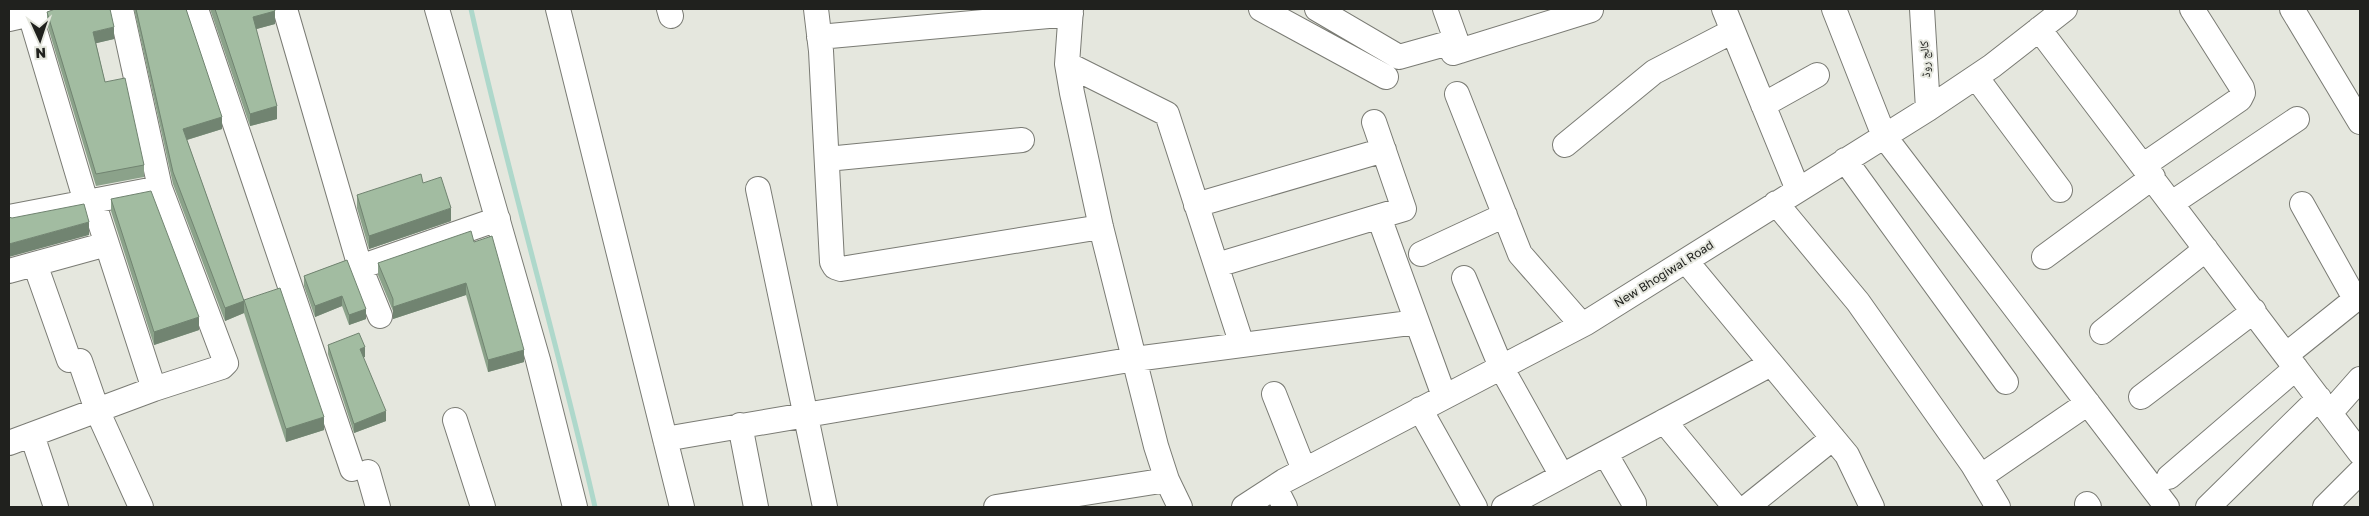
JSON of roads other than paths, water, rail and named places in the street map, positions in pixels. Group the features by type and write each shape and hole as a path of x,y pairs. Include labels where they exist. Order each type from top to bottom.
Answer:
{"street":[{"path":"52,9 19,17 89,202 107,244 154,389"},
{"path":"9,443 154,389 222,367 226,363 160,188 121,9"},
{"path":"196,9 360,470 378,507"},
{"path":"285,9 360,267 380,316"},
{"path":"438,9 538,360 575,507"},
{"path":"558,9 682,507"},
{"path":"816,9 832,262 835,267 841,268 1101,227"},
{"path":"1261,9 1386,77"},
{"path":"1317,9 1399,57 1456,49 1592,10"},
{"path":"1445,9 1456,49"},
{"path":"1724,9 1798,190"},
{"path":"1834,9 1884,136 2167,507"},
{"name":"کالج روڈ","path":"1922,9 1928,109"},
{"name":"New Bhogiwal Road","path":"1244,507 1280,497 1304,470 1582,325 1928,109 1976,77 2065,9"},
{"path":"2044,257 2148,171 2240,99 2243,93 2242,88 2192,9"},
{"path":"2292,9 2360,122"},
{"path":"819,37 1071,11 1067,64 1101,227 1156,446 1167,480 1180,507"},
{"path":"2039,29 2360,453"},
{"path":"1565,145 1654,72 1733,31"},
{"path":"1067,64 1167,114 1242,345"},
{"path":"1763,105 1818,75"},
{"path":"1976,77 2060,190"},
{"path":"1457,94 1520,254 1582,325"},
{"path":"2172,203 2297,119"},
{"path":"1217,265 1404,209 1374,122"},
{"path":"826,158 1022,140"},
{"path":"1196,205 1384,150"},
{"path":"1845,160 2006,382"},
{"path":"9,217 160,188"},
{"path":"758,189 825,507"},
{"path":"1776,203 1858,302 1980,477 1998,507"},
{"path":"2169,477 2352,302 2354,297 2302,204"},
{"path":"1421,254 1505,215"},
{"path":"1380,217 1444,396"},
{"path":"360,267 498,219"},
{"path":"9,271 107,244"},
{"path":"2102,332 2206,249"},
{"path":"1686,261 1847,455 1872,507"},
{"path":"35,264 74,361 141,507"},
{"path":"1464,278 1501,367 1562,476"},
{"path":"2141,397 2254,311"},
{"path":"665,439 1135,359 1417,322"},
{"path":"1504,507 1771,364"},
{"path":"2208,507 2324,405 2360,379"},
{"path":"1274,394 1304,470"},
{"path":"1980,477 2088,403"},
{"path":"1420,408 1475,507"},
{"path":"455,420 483,507"},
{"path":"1664,422 1735,507"},
{"path":"740,425 756,507"},
{"path":"32,435 56,507"},
{"path":"1747,507 1833,438"},
{"path":"1605,453 1634,503 1634,507"},
{"path":"2325,507 2360,472"},
{"path":"996,507 1054,502 1167,480"}],"waterway":[{"path":"471,9 595,507"}]}
